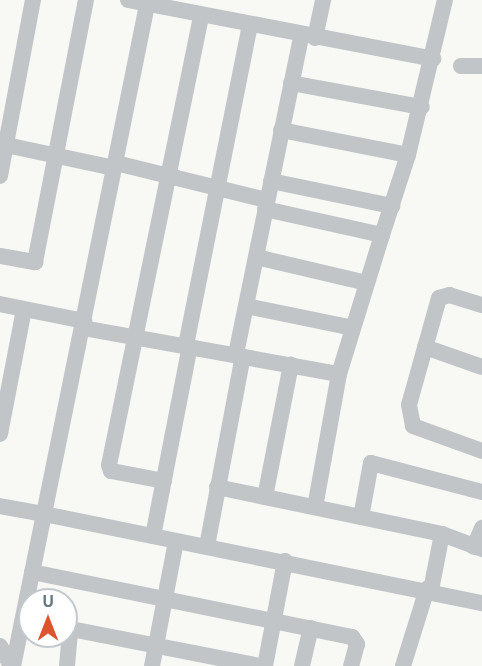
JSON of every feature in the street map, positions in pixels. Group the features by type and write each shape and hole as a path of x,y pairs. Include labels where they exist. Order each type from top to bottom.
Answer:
{"street":[{"path":"0,176 33,0"},
{"path":"0,256 35,262 86,0"},
{"path":"128,0 148,2 308,37 433,59"},
{"path":"207,546 246,306 281,130 291,83 323,0"},
{"path":"315,507 339,374 422,107 445,0"},
{"path":"30,588 148,2"},
{"path":"164,482 109,469 201,15"},
{"path":"153,536 250,25"},
{"path":"461,66 482,66"},
{"path":"291,83 422,107"},
{"path":"281,130 408,155"},
{"path":"6,145 169,175 219,187 266,204 382,235"},
{"path":"271,181 392,206"},
{"path":"256,257 367,283"},
{"path":"482,305 450,295 439,298 409,405 414,426 482,451"},
{"path":"0,304 136,336 339,374"},
{"path":"246,306 353,328"},
{"path":"0,434 7,359 24,309"},
{"path":"424,347 482,367"},
{"path":"265,497 291,365"},
{"path":"361,517 371,463 482,492"},
{"path":"217,487 442,534 478,548 482,528"},
{"path":"0,506 429,589 482,603"},
{"path":"403,666 429,589 442,534"},
{"path":"152,666 176,541"},
{"path":"265,666 285,561"},
{"path":"32,572 275,619 356,639 351,666"},
{"path":"302,666 311,628"},
{"path":"78,631 260,666"},
{"path":"12,666 18,644"},
{"path":"0,646 12,666"},
{"path":"68,648 68,666"}]}
